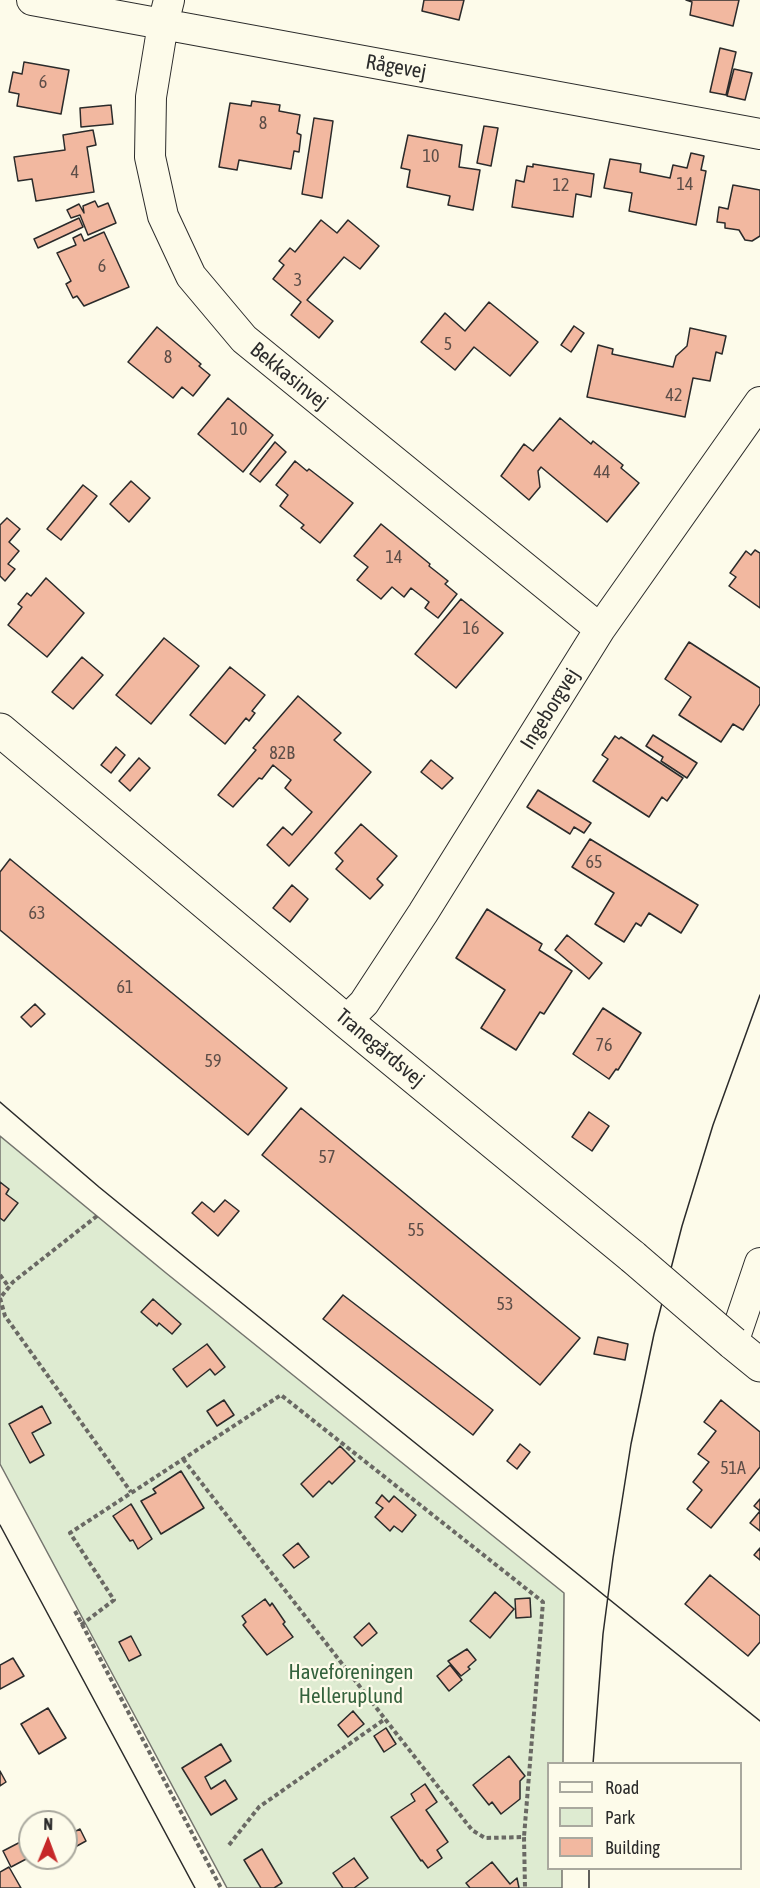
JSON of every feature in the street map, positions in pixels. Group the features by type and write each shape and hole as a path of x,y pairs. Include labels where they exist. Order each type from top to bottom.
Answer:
{"street":[{"name":"Rågevej","path":"32,0 166,12 760,134"},
{"name":"Bekkasinvej","path":"166,12 151,97 150,157 163,216 191,276 244,339 600,629"},
{"name":"Ingeborgvej","path":"346,1021 364,1003 423,913 600,629 760,402"},
{"name":"Tranegårdsvej","path":"0,730 760,1365"},
{"path":"733,1343 760,1263"}],"path":[{"path":"97,1216 13,1282 0,1298 5,1316 132,1492"},
{"path":"0,1275 9,1287"},
{"path":"81,1625 114,1600 70,1533 281,1395 543,1602 524,1838 525,1888"},
{"path":"183,1460 472,1830 485,1838 524,1838"},
{"path":"75,1611 220,1888"},
{"path":"229,1845 259,1807 385,1719"}],"green space":[{"name":"Haveforeningen Helleruplund","path":"0,1136 166,1273 564,1593 563,1762 547,1762 547,1870 562,1870 562,1888 227,1888 0,1464"}],"building":[{"path":"424,0 464,0 459,20 422,11"},
{"path":"686,0 739,0 733,26 690,15 692,2"},
{"path":"720,48 736,52 726,95 710,92"},
{"path":"24,62 69,70 61,114 17,106 19,94 9,92 13,72 22,74"},
{"path":"734,69 752,73 745,100 727,96"},
{"path":"252,101 280,105 279,111 300,115 297,133 301,135 299,152 294,151 291,169 239,160 237,170 219,167 230,103 251,106"},
{"path":"111,105 113,124 81,127 80,108"},
{"path":"314,118 333,121 322,198 302,194"},
{"path":"484,126 498,128 491,166 477,163"},
{"path":"93,130 96,145 87,147 94,192 36,201 32,179 18,181 14,157 65,150 63,135"},
{"path":"408,135 462,145 459,167 480,170 473,210 448,205 450,196 407,187 410,170 401,168"},
{"path":"691,153 704,156 701,170 706,171 696,225 629,211 632,193 604,188 610,159 641,164 640,172 670,178 673,165 687,168"},
{"path":"533,164 594,174 591,197 576,194 573,217 512,207 516,180 524,182 527,166 533,167"},
{"path":"733,185 760,190 760,236 752,241 745,240 739,230 725,228 725,223 717,222 719,207 728,209"},
{"path":"95,201 98,207 108,203 116,223 88,235 80,215 71,218 67,210 79,204 84,213 83,206"},
{"path":"79,218 83,227 38,248 34,239"},
{"path":"321,220 337,233 348,220 379,246 360,269 344,257 307,300 333,321 319,338 291,315 301,302 273,279 284,265 279,261 290,248 295,252"},
{"path":"104,232 129,287 84,306 77,296 73,298 66,284 71,281 57,253 76,245 73,238 81,234 84,241"},
{"path":"489,302 538,342 510,376 474,347 455,370 421,342 445,313 465,331"},
{"path":"574,326 584,333 571,352 561,345"},
{"path":"157,327 201,364 199,366 210,375 193,396 182,387 173,398 128,362"},
{"path":"690,328 726,336 722,354 716,352 710,381 693,378 685,417 587,397 598,345 613,349 612,354 673,367 676,356 687,346"},
{"path":"228,398 273,435 243,472 198,434"},
{"path":"560,418 591,444 593,441 623,465 621,468 639,483 607,522 541,467 538,471 540,487 529,500 501,476 524,444 533,451"},
{"path":"275,442 286,452 260,482 250,474"},
{"path":"295,461 353,503 320,543 301,528 304,525 280,506 288,495 276,485"},
{"path":"131,481 150,498 129,522 110,504"},
{"path":"83,485 97,496 61,540 47,529"},
{"path":"7,518 20,529 9,542 19,551 8,564 15,569 5,581 0,576 0,525"},
{"path":"381,524 430,564 429,566 448,581 445,584 457,594 438,618 425,608 429,602 411,588 404,597 392,587 381,599 357,580 368,567 354,556"},
{"path":"755,550 760,553 760,608 729,586 736,577 730,573 746,551 751,555"},
{"path":"46,578 84,613 47,657 8,625 22,607 18,604 27,593 31,596"},
{"path":"461,599 503,633 456,688 415,654"},
{"path":"164,638 199,666 151,724 116,695"},
{"path":"689,642 760,688 760,704 743,730 733,724 721,742 679,715 691,697 665,679"},
{"path":"82,657 103,675 73,709 52,692"},
{"path":"230,667 265,695 252,711 255,713 249,721 246,718 225,744 190,715"},
{"path":"298,696 341,733 334,740 371,772 289,866 267,845 283,827 292,835 312,812 285,788 291,780 273,765 233,807 218,795 256,750 253,748"},
{"path":"653,735 697,763 687,778 661,761 663,757 646,746"},
{"path":"615,736 619,739 621,737 683,778 667,801 662,797 649,817 593,781 608,759 602,755"},
{"path":"116,747 125,755 111,773 101,765"},
{"path":"139,758 150,768 130,791 119,781"},
{"path":"431,760 453,778 442,789 421,772"},
{"path":"538,790 591,823 584,833 574,827 570,834 527,807"},
{"path":"361,824 397,856 377,879 383,885 370,899 336,869 343,861 335,853"},
{"path":"590,839 698,905 681,933 649,913 641,926 636,923 624,942 595,924 614,893 572,867"},
{"path":"10,859 287,1088 248,1135 0,930 0,872"},
{"path":"292,885 308,899 290,922 273,908"},
{"path":"487,909 542,944 539,950 572,971 544,1014 540,1012 516,1050 481,1028 505,990 456,958"},
{"path":"567,935 602,963 589,979 555,950"},
{"path":"35,1004 45,1014 31,1027 21,1017"},
{"path":"603,1008 641,1033 618,1070 616,1069 609,1079 573,1054"},
{"path":"301,1108 580,1338 540,1385 262,1155"},
{"path":"589,1112 609,1126 592,1151 572,1137"},
{"path":"0,1182 9,1189 6,1194 18,1203 4,1221 0,1218"},
{"path":"225,1200 239,1211 218,1236 192,1213 202,1202 214,1212"},
{"path":"343,1295 493,1410 473,1435 323,1319"},
{"path":"153,1299 181,1324 172,1334 159,1323 157,1326 141,1312"},
{"path":"598,1337 628,1344 625,1360 594,1354"},
{"path":"207,1344 225,1367 215,1375 210,1369 187,1387 173,1369"},
{"path":"224,1400 234,1415 217,1426 207,1411"},
{"path":"721,1400 760,1432 760,1467 711,1528 687,1509 702,1490 693,1482 709,1462 698,1454 716,1431 704,1422"},
{"path":"42,1406 51,1423 32,1433 44,1455 30,1463 9,1424"},
{"path":"520,1444 530,1452 517,1469 507,1461"},
{"path":"340,1446 355,1461 332,1484 329,1481 313,1497 301,1484"},
{"path":"181,1471 204,1508 161,1534 141,1501 156,1493 153,1489"},
{"path":"382,1495 389,1502 394,1496 416,1515 402,1532 394,1526 390,1531 375,1517 383,1508 376,1503"},
{"path":"760,1499 760,1511 754,1506"},
{"path":"131,1504 152,1539 138,1549 113,1516"},
{"path":"760,1511 760,1531 750,1523"},
{"path":"298,1543 309,1557 294,1568 283,1555"},
{"path":"760,1548 760,1560 754,1555"},
{"path":"710,1575 760,1616 760,1642 748,1656 685,1604"},
{"path":"495,1592 514,1609 490,1638 470,1621"},
{"path":"530,1598 531,1617 516,1618 515,1599"},
{"path":"265,1599 270,1606 272,1603 293,1637 267,1655 243,1625 246,1622 242,1616"},
{"path":"369,1623 377,1633 362,1646 354,1637"},
{"path":"131,1636 141,1655 129,1661 119,1642"},
{"path":"467,1649 476,1660 461,1676 448,1661"},
{"path":"13,1658 24,1676 0,1689 0,1665"},
{"path":"450,1665 462,1680 449,1691 437,1676"},
{"path":"48,1708 66,1738 39,1754 21,1724"},
{"path":"353,1711 364,1724 348,1737 338,1725"},
{"path":"386,1728 396,1744 384,1752 374,1736"},
{"path":"221,1744 231,1761 205,1777 211,1789 225,1780 237,1799 211,1815 182,1768"},
{"path":"509,1756 525,1776 520,1781 520,1799 501,1814 492,1802 489,1805 473,1785"},
{"path":"0,1771 6,1782 0,1786"},
{"path":"425,1784 437,1802 426,1810 448,1842 437,1850 442,1858 428,1868 391,1817 415,1801 411,1794"},
{"path":"80,1829 86,1841 78,1845 78,1830"},
{"path":"18,1843 18,1863 11,1867 3,1851"},
{"path":"262,1849 282,1883 274,1888 261,1888 244,1860"},
{"path":"354,1858 368,1878 354,1888 343,1888 333,1873"},
{"path":"492,1862 510,1884 517,1878 519,1888 470,1888 466,1883"},
{"path":"9,1867 21,1888 0,1888 0,1872"}],"tram line":[{"path":"593,1762 603,1634 613,1558 631,1444 654,1334 682,1226 713,1125 760,995"},
{"path":"0,1102 197,1267 760,1721"},
{"path":"0,1525 195,1888"},
{"path":"589,1870 589,1888"}]}
